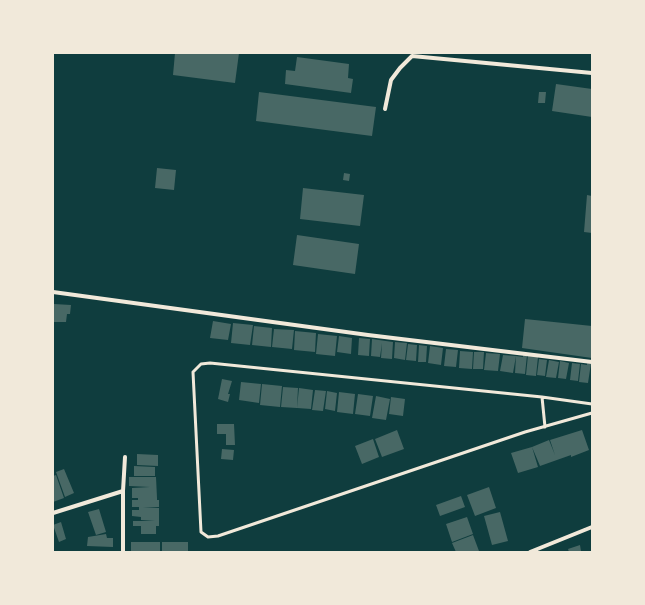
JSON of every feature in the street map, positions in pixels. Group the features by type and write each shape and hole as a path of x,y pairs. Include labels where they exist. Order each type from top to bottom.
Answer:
{"street":[{"path":"385,109 391,80 412,56 592,74"},
{"path":"53,292 592,362"},
{"path":"124,552 123,491 125,457"},
{"path":"53,513 123,491"},
{"path":"530,552 592,527"}],"lane":[{"path":"592,404 542,397 210,363 200,364 193,372 201,532 208,536 218,536 525,432 592,413"},
{"path":"542,397 544,427"}],"building":[{"path":"175,53 239,53 235,83 173,75"},
{"path":"297,57 349,64 348,78 353,79 351,93 285,84 286,70 295,71"},
{"path":"556,84 592,89 592,117 552,111"},
{"path":"259,92 376,107 372,136 256,121"},
{"path":"539,92 546,92 545,103 538,103"},
{"path":"157,168 176,170 174,190 155,188"},
{"path":"344,173 350,174 349,181 343,180"},
{"path":"303,188 364,195 360,226 300,219"},
{"path":"587,195 592,196 592,233 584,232"},
{"path":"297,235 359,244 355,274 293,265"},
{"path":"54,304 71,305 70,314 67,314 66,322 53,322"},
{"path":"525,319 592,326 592,358 522,348"},
{"path":"213,321 231,324 228,340 210,338"},
{"path":"233,323 253,325 250,345 231,343"},
{"path":"254,326 272,328 271,347 252,345"},
{"path":"274,329 294,330 292,349 272,347"},
{"path":"295,331 316,333 315,352 294,350"},
{"path":"318,334 337,336 335,356 316,354"},
{"path":"339,336 352,338 351,354 337,352"},
{"path":"359,338 370,339 369,356 358,355"},
{"path":"372,339 393,342 392,359 381,358 382,343 380,357 371,356"},
{"path":"395,342 407,343 405,360 394,358"},
{"path":"408,344 417,345 416,361 406,360"},
{"path":"419,345 427,346 426,362 418,362"},
{"path":"430,346 443,348 441,365 428,363"},
{"path":"446,349 458,350 456,367 444,366"},
{"path":"460,351 473,352 472,369 459,368"},
{"path":"474,352 484,352 483,369 473,369"},
{"path":"486,353 500,354 498,371 484,370"},
{"path":"503,355 516,356 513,373 500,371"},
{"path":"523,355 527,355 525,374 515,373 516,356 523,357"},
{"path":"528,355 538,357 536,376 526,375"},
{"path":"539,359 547,360 545,376 537,375"},
{"path":"549,360 559,362 556,378 546,377"},
{"path":"560,361 569,363 566,379 558,378"},
{"path":"587,362 591,363 588,383 579,382 581,364 587,365"},
{"path":"572,363 580,364 578,381 570,380"},
{"path":"222,379 232,381 228,394 230,394 228,402 218,399"},
{"path":"241,382 261,384 259,403 239,400"},
{"path":"262,384 282,386 280,407 260,405"},
{"path":"283,387 298,388 297,408 281,407"},
{"path":"299,388 313,390 311,409 297,408"},
{"path":"315,390 326,391 323,411 312,410"},
{"path":"327,391 337,393 335,411 325,409"},
{"path":"339,392 355,394 353,414 337,412"},
{"path":"358,394 373,396 370,416 355,414"},
{"path":"376,396 390,399 386,420 372,418"},
{"path":"391,397 405,399 403,416 389,414"},
{"path":"217,424 234,424 235,445 226,445 226,434 217,434"},
{"path":"397,430 404,449 382,457 375,439"},
{"path":"582,430 589,450 540,466 532,447 549,440 555,455 550,440"},
{"path":"373,439 379,457 362,464 355,446"},
{"path":"532,447 538,467 518,473 511,453"},
{"path":"222,449 234,450 233,460 221,459"},
{"path":"137,454 158,455 158,466 137,465"},
{"path":"134,466 155,467 155,476 134,476"},
{"path":"64,469 74,493 65,497 56,472"},
{"path":"56,475 64,498 53,502 53,476"},
{"path":"129,477 156,477 157,500 159,500 159,507 143,507 159,508 159,526 156,526 156,534 141,534 141,526 133,526 133,521 155,521 141,520 141,517 132,516 132,510 139,510 139,507 132,507 132,500 138,500 138,498 132,498 132,488 150,487 129,486"},
{"path":"489,487 496,508 475,516 467,495"},
{"path":"461,496 465,507 440,516 436,505"},
{"path":"99,509 106,532 96,535 88,512"},
{"path":"500,512 508,541 492,545 484,516"},
{"path":"467,517 473,534 452,542 446,524"},
{"path":"61,522 66,539 59,542 53,525"},
{"path":"106,534 107,538 113,538 113,547 87,546 88,537"},
{"path":"473,535 479,551 456,552 452,543"},
{"path":"131,542 160,542 160,552 131,552"},
{"path":"162,542 188,542 188,552 162,552"},
{"path":"580,545 581,551 569,552 568,549"}]}
